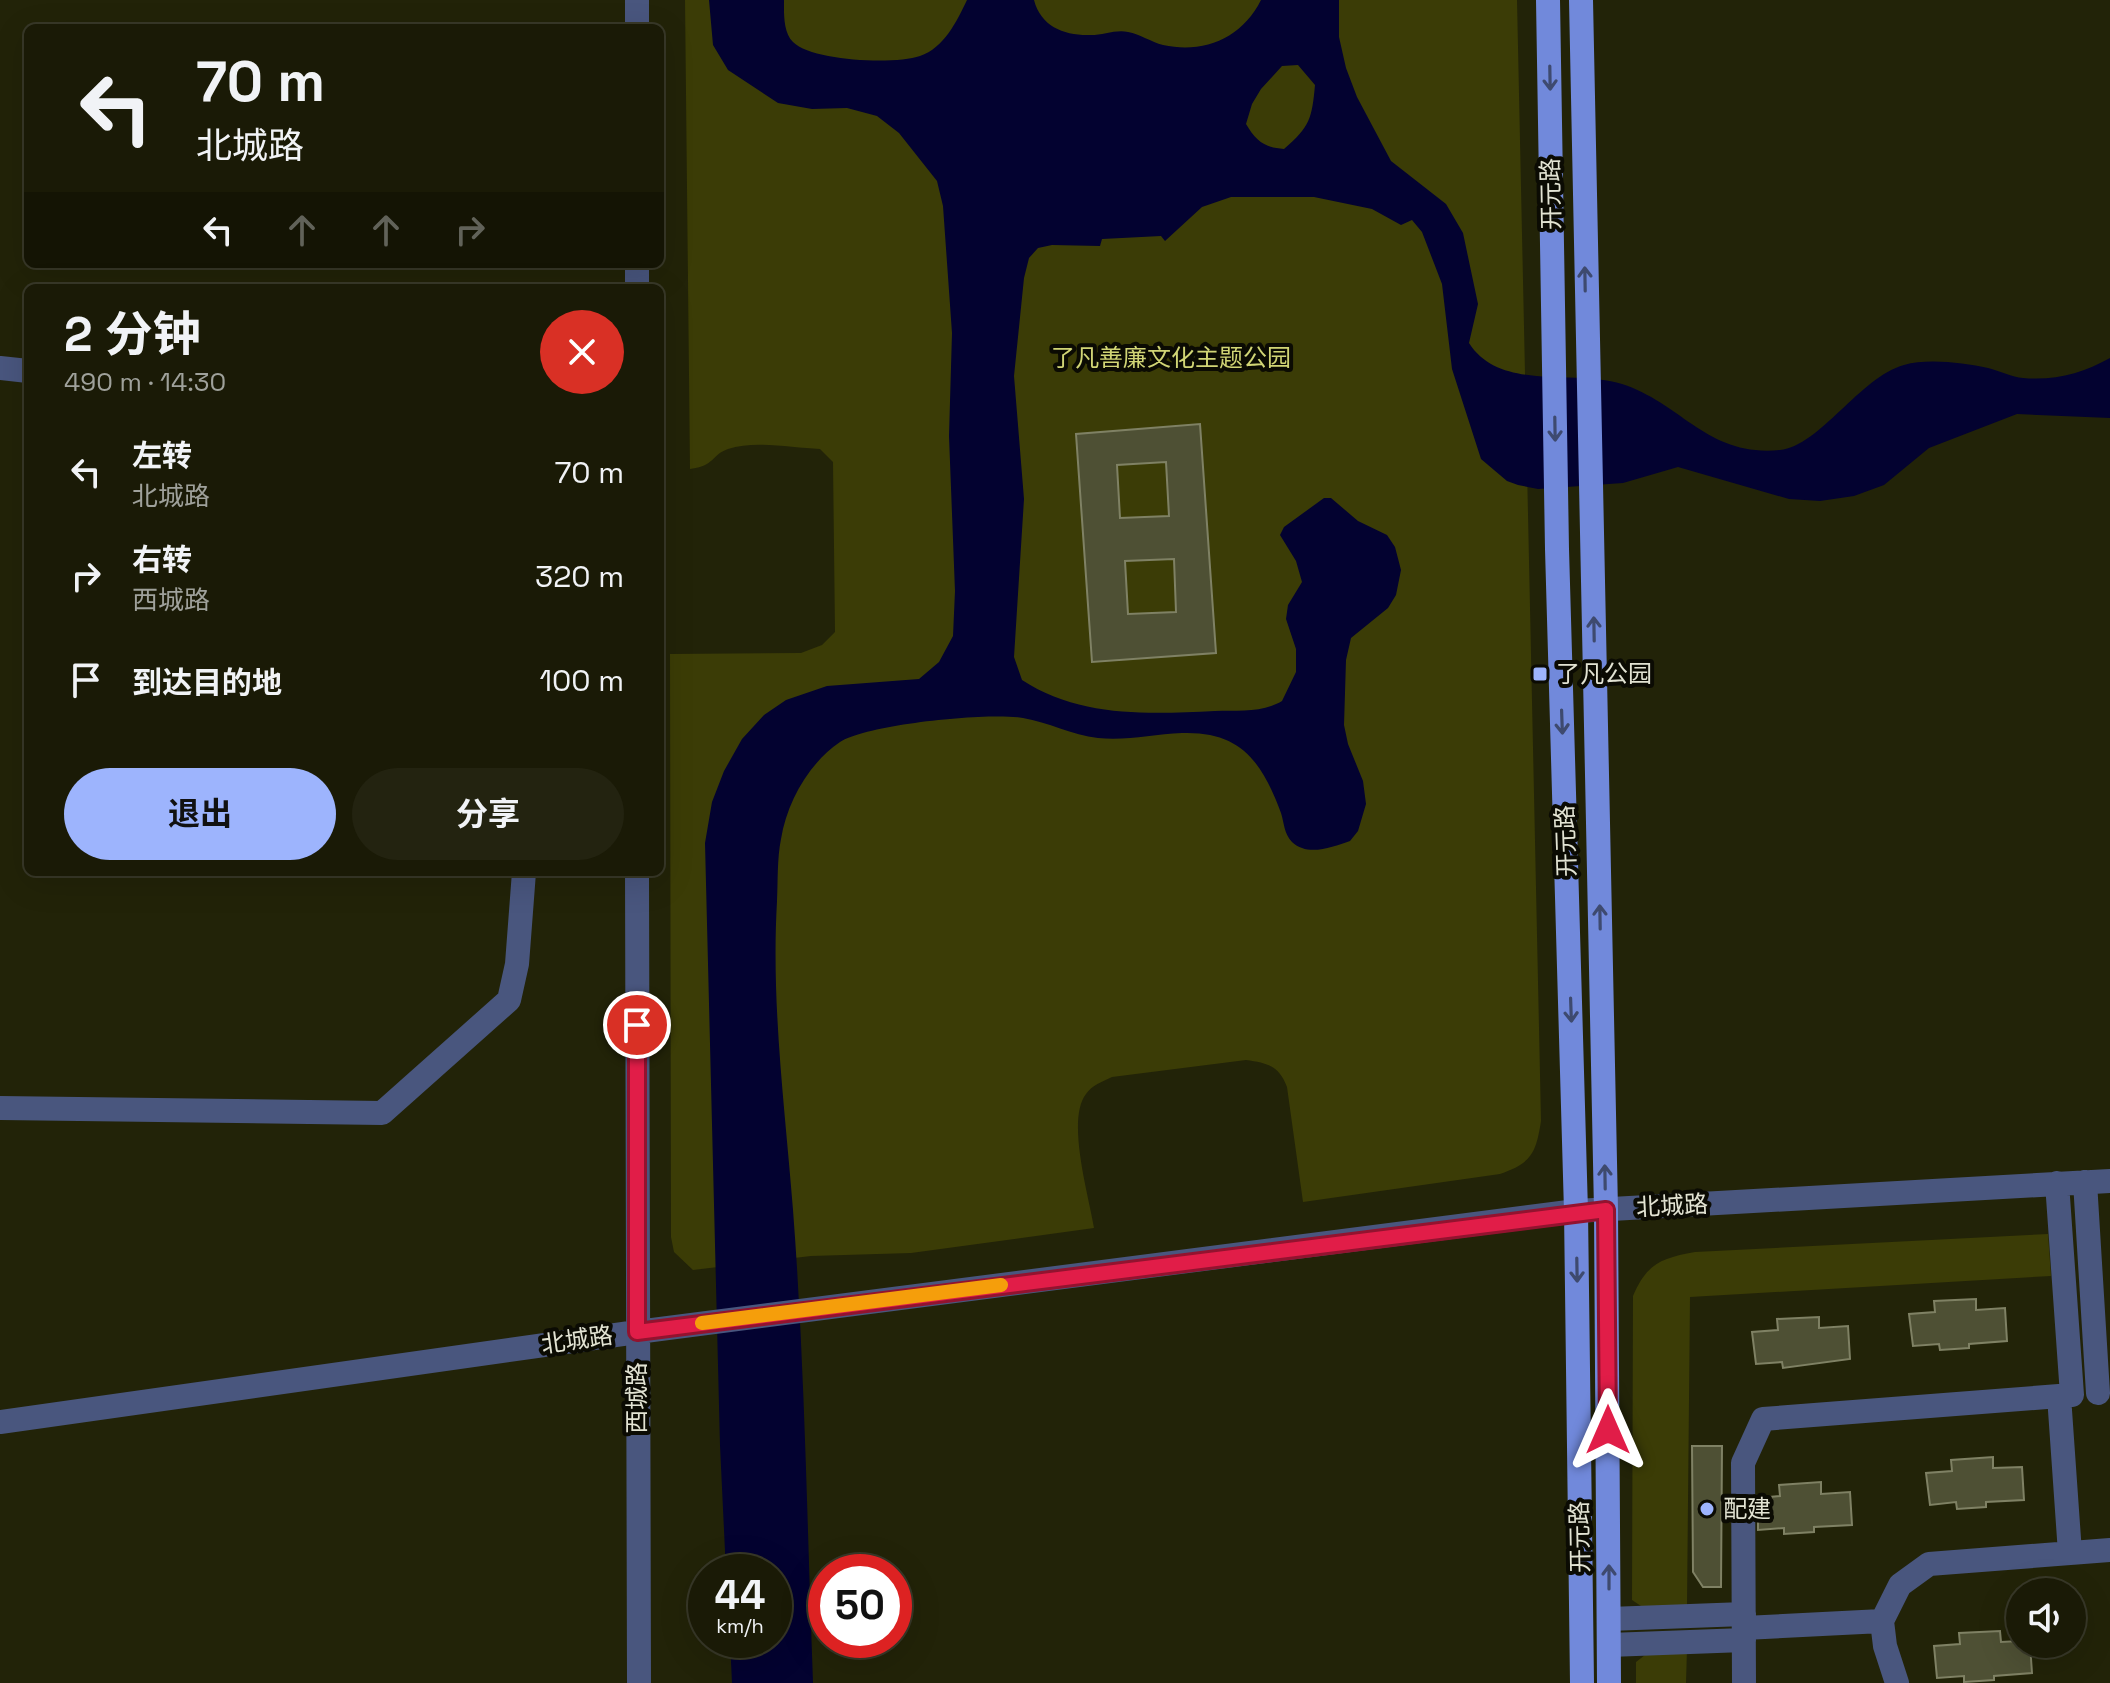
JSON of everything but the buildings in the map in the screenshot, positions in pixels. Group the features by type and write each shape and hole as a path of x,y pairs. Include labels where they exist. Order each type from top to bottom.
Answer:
{"main road":[{"name":"开元路","path":"1548,0 1553,354 1576,1211 1582,1683"},
{"name":"开元路","path":"1581,0 1606,1210 1609,1683"}],"street":[{"path":"637,0 637,24"},
{"path":"0,368 24,371"},
{"path":"0,1108 382,1113 509,1000 517,964 524,876"},
{"name":"西城路","path":"637,876 639,1683"},
{"name":"北城路","path":"0,1422 637,1332 1576,1211 2110,1181"},
{"path":"1744,1683 1743,1463 1763,1419 2104,1393 2085,1182"},
{"path":"2057,1183 2070,1553"},
{"path":"1897,1683 1885,1646 1882,1621 1900,1585 1929,1564 2110,1550"},
{"path":"1609,1619 1744,1628"},
{"path":"1609,1645 1744,1628 1882,1621"}],"green space":[{"name":"了凡善廉文化主题公园","path":"685,0 1517,0 1541,1121 1534,1149 1519,1166 1500,1174 1303,1202 1287,1087 1272,1067 1246,1060 1112,1077 1088,1091 1080,1106 1078,1139 1094,1228 911,1253 811,1256 693,1270 674,1252 671,1237 670,654 801,653 822,645 835,632 833,462 820,449 750,445 728,449 709,463 690,469"},
{"path":"2048,1234 2051,1276 1690,1297 1687,1606 1641,1606 1632,1600 1633,1296 1650,1269 1665,1260 1695,1252"},
{"path":"1687,1649 1686,1683 1636,1683 1636,1662 1645,1655"}],"shaded area":[{"path":"709,0 784,0 786,28 793,42 817,53 873,61 908,59 936,47 949,33 967,0 1034,0 1048,23 1072,34 1124,31 1163,45 1193,47 1207,45 1232,33 1253,13 1261,0 1339,0 1339,37 1357,97 1391,161 1446,204 1463,233 1478,304 1469,343 1483,358 1499,368 1518,374 1622,384 1733,445 1755,450 1780,450 1810,437 1872,383 1904,365 1957,363 2035,379 2079,372 2110,358 2110,418 2017,414 1929,448 1884,485 1854,496 1820,501 1789,499 1678,467 1623,483 1538,489 1507,481 1481,459 1452,369 1442,284 1422,232 1412,220 1401,225 1372,209 1314,197 1231,197 1202,207 1165,241 1161,236 1102,239 1100,246 1052,245 1038,248 1029,258 1024,278 1014,376 1024,499 1014,657 1022,680 1067,701 1140,713 1250,710 1282,701 1296,672 1296,649 1286,619 1288,605 1302,582 1296,561 1280,535 1284,527 1324,498 1331,498 1358,521 1387,535 1395,547 1401,570 1396,595 1388,608 1351,638 1346,660 1344,725 1363,781 1366,804 1358,831 1350,841 1320,849 1305,849 1298,847 1287,835 1274,795 1257,765 1246,753 1220,737 1182,733 1098,738 1032,720 1007,717 929,721 855,736 829,751 801,784 788,811 780,847 776,979 800,1328 809,1554 808,1658 812,1658 813,1683 732,1683 731,1658 792,1658 792,1554 725,1554 705,843 712,802 724,771 742,739 764,715 786,700 827,686 919,679 939,662 953,636 955,591 949,436 952,333 943,206 937,181 899,133 877,116 847,108 812,109 778,103 728,70 713,45","holes":["1298,65 1315,85 1308,121 1284,149 1262,142 1246,124 1261,89 1282,66"]}],"slow traffic":[{"path":"702,1323 1001,1285"}],"place":[{"name":"了凡公园","path":"1540,674"},
{"name":"配建","path":"1707,1509"}],"route":[{"path":"637,1025 637,1332 1576,1211 1606,1210 1608,1430"}]}
